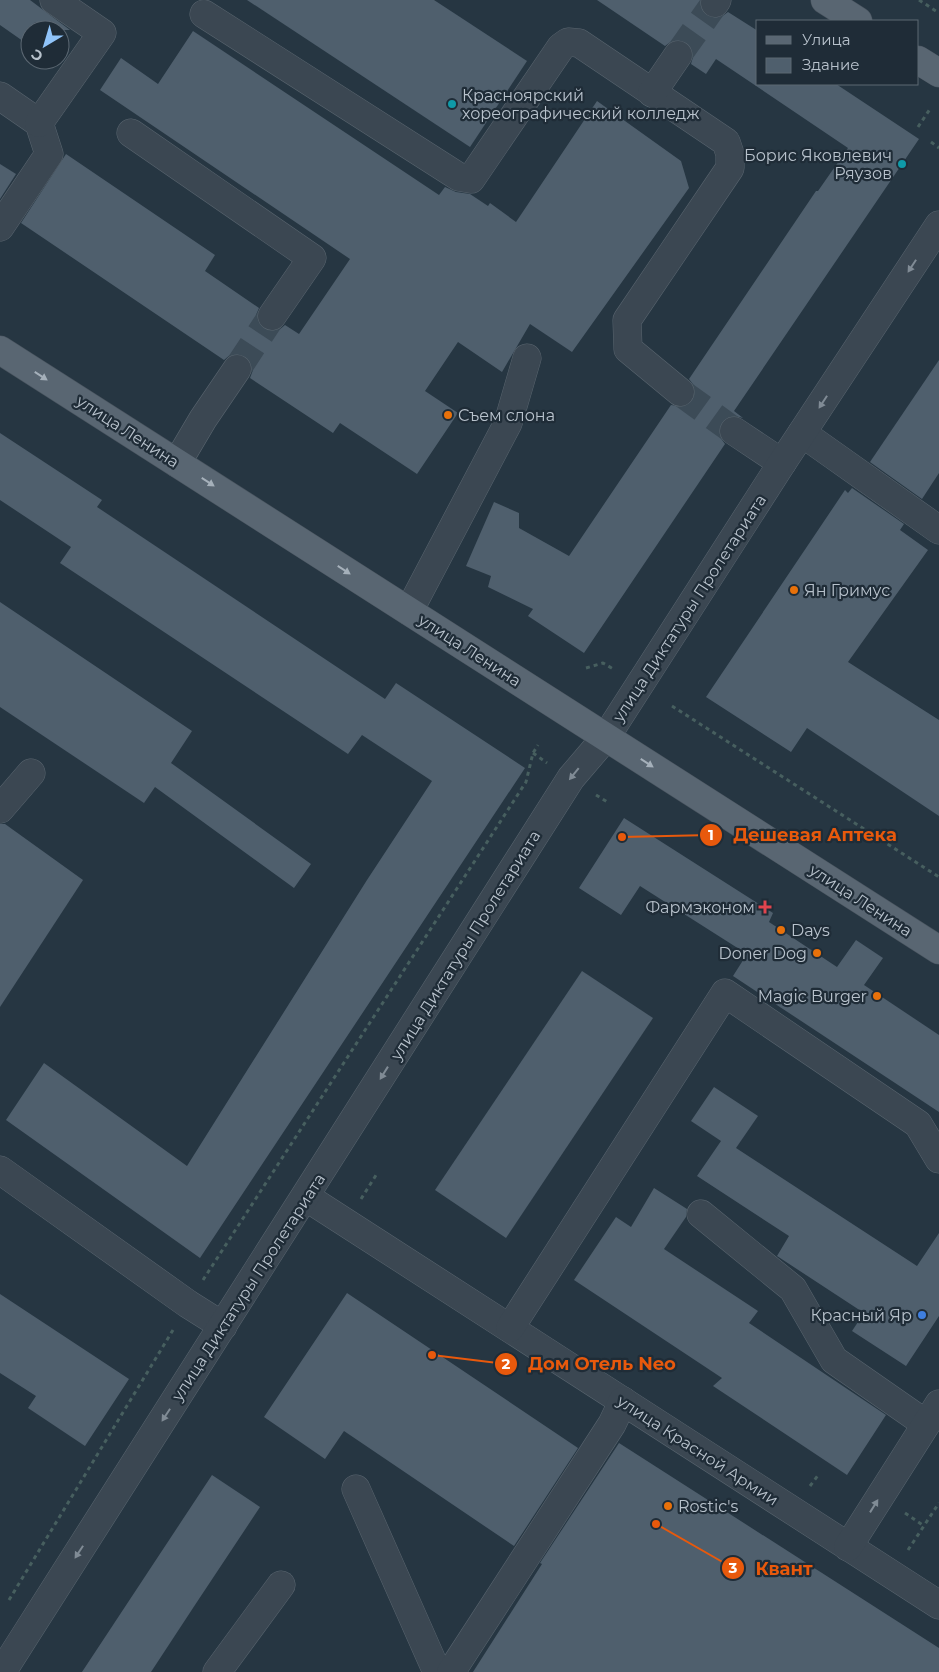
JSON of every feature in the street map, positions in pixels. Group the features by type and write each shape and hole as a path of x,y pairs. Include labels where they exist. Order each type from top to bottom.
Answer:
{"main road":[{"path":"825,0 856,20"},
{"path":"919,61 939,73"},
{"name":"улица Ленина","path":"0,350 606,737 937,944"}],"street":[{"path":"39,123 102,33 54,0"},
{"path":"204,14 459,177 471,180 560,47 568,42 579,43 726,142 730,154 730,168 627,320 628,349 680,392"},
{"path":"652,92 678,55"},
{"path":"0,96 39,123 49,154 0,227"},
{"path":"131,133 312,258 272,316"},
{"name":"улица Диктатуры Пролетариата","path":"2,1672 571,778 606,737 782,463 939,225"},
{"path":"409,611 508,424 527,358"},
{"path":"177,463 203,419 237,369"},
{"path":"734,430 782,463"},
{"path":"802,433 939,530"},
{"path":"0,809 31,773"},
{"path":"510,1328 725,993 918,1124 939,1158"},
{"path":"0,1170 188,1304 223,1326"},
{"name":"улица Красной Армии","path":"306,1197 939,1605"},
{"path":"701,1214 793,1289 834,1360 932,1414 848,1547"},
{"path":"451,1672 612,1424 623,1402"},
{"path":"356,1489 437,1672"},
{"path":"217,1672 281,1585"}],"path":[{"path":"919,0 939,13"},
{"path":"918,127 930,109"},
{"path":"931,142 939,148"},
{"path":"586,668 603,663 620,672"},
{"path":"672,706 939,877"},
{"path":"5,1608 188,1304 526,782 533,754 538,745"},
{"path":"589,791 608,803"},
{"path":"361,1200 378,1172"},
{"path":"805,1493 819,1474"},
{"path":"906,1552 939,1503"},
{"path":"901,1511 924,1526"}],"building":[{"path":"0,0 30,0 57,20 20,20 20,39 0,25"},
{"name":"Красноярский хореографический колледж","path":"247,0 434,0 527,61 470,147"},
{"path":"597,0 700,0 701,9 707,16 721,17 728,12 756,30 756,85 838,85 919,139 734,411 743,418 728,417 721,423 718,430 725,444 584,653 528,616 533,609 488,587 491,576 466,566 494,502 519,513 519,528 569,556 671,405 685,407 692,402 695,387 689,379 816,191 818,191 848,148 716,59 706,74 691,64 693,57 692,49 686,42 679,39 665,46"},
{"path":"193,31 439,195 445,187 456,192 470,194 488,206 490,203 516,222 597,101 681,161 689,188 572,352 530,324 502,372 458,342 425,391 458,413 417,474 340,423 333,433 250,378 253,370 246,356 238,353 230,355 224,360 21,223 66,154 215,255 205,271 259,308 256,315 258,323 263,329 271,332 279,330 285,325 299,334 350,259 100,90 121,58 158,84"},
{"path":"0,164 16,174 0,199"},
{"path":"939,360 939,473 922,499 870,462"},
{"path":"0,433 102,500 97,507 385,699 396,683 525,768 200,1258 6,1120 44,1063 187,1166 367,880 432,781 362,735 348,754 60,563 71,547 0,500"},
{"path":"852,488 904,524 900,530 928,550 848,662 939,720 939,816 807,728 791,752 706,697 845,490 848,493"},
{"path":"0,602 192,731 171,763 311,864 294,888 155,787 144,803 0,707"},
{"path":"624,818 773,913 769,922 837,967 856,940 883,958 864,985 939,1035 939,1112 733,976 747,954 640,886 621,915 579,888"},
{"path":"0,824 5,824 83,880 0,1007"},
{"path":"582,971 653,1018 506,1238 435,1190"},
{"path":"714,1087 758,1116 736,1148 917,1266 939,1233 939,1316 906,1366 852,1331 864,1313 777,1256 789,1236 697,1176 721,1141 691,1121"},
{"path":"654,1188 687,1209 686,1217 664,1249 758,1311 749,1323 886,1415 847,1475 713,1386 722,1378 574,1280 616,1217 631,1227"},
{"path":"347,1293 578,1448 514,1546 344,1431 325,1459 264,1417"},
{"path":"0,1294 129,1379 85,1446 28,1408 36,1396 0,1373"},
{"path":"619,1443 939,1648 939,1672 473,1672 542,1564 540,1563"},
{"path":"212,1475 260,1507 151,1672 82,1672"}],"tunnel":[{"path":"678,55 715,3"},
{"path":"237,369 272,316"},
{"path":"680,392 734,431"}],"place":[{"name":"Красноярский хореографический колледж","path":"452,104"},
{"name":"Борис Яковлевич Ряузов","path":"902,164"},
{"name":"Съем слона","path":"448,415"},
{"name":"Ян Гримус","path":"794,590"},
{"name":"Дешевая Аптека","path":"622,837"},
{"name":"Фармэконом","path":"765,907"},
{"name":"Days","path":"781,930"},
{"name":"Doner Dog","path":"817,953"},
{"name":"Magic Burger","path":"877,996"},
{"name":"Красный Яр","path":"922,1315"},
{"name":"Дом Отель Neo","path":"432,1355"},
{"name":"Rostic's","path":"668,1506"},
{"name":"Квант","path":"656,1524"}]}
